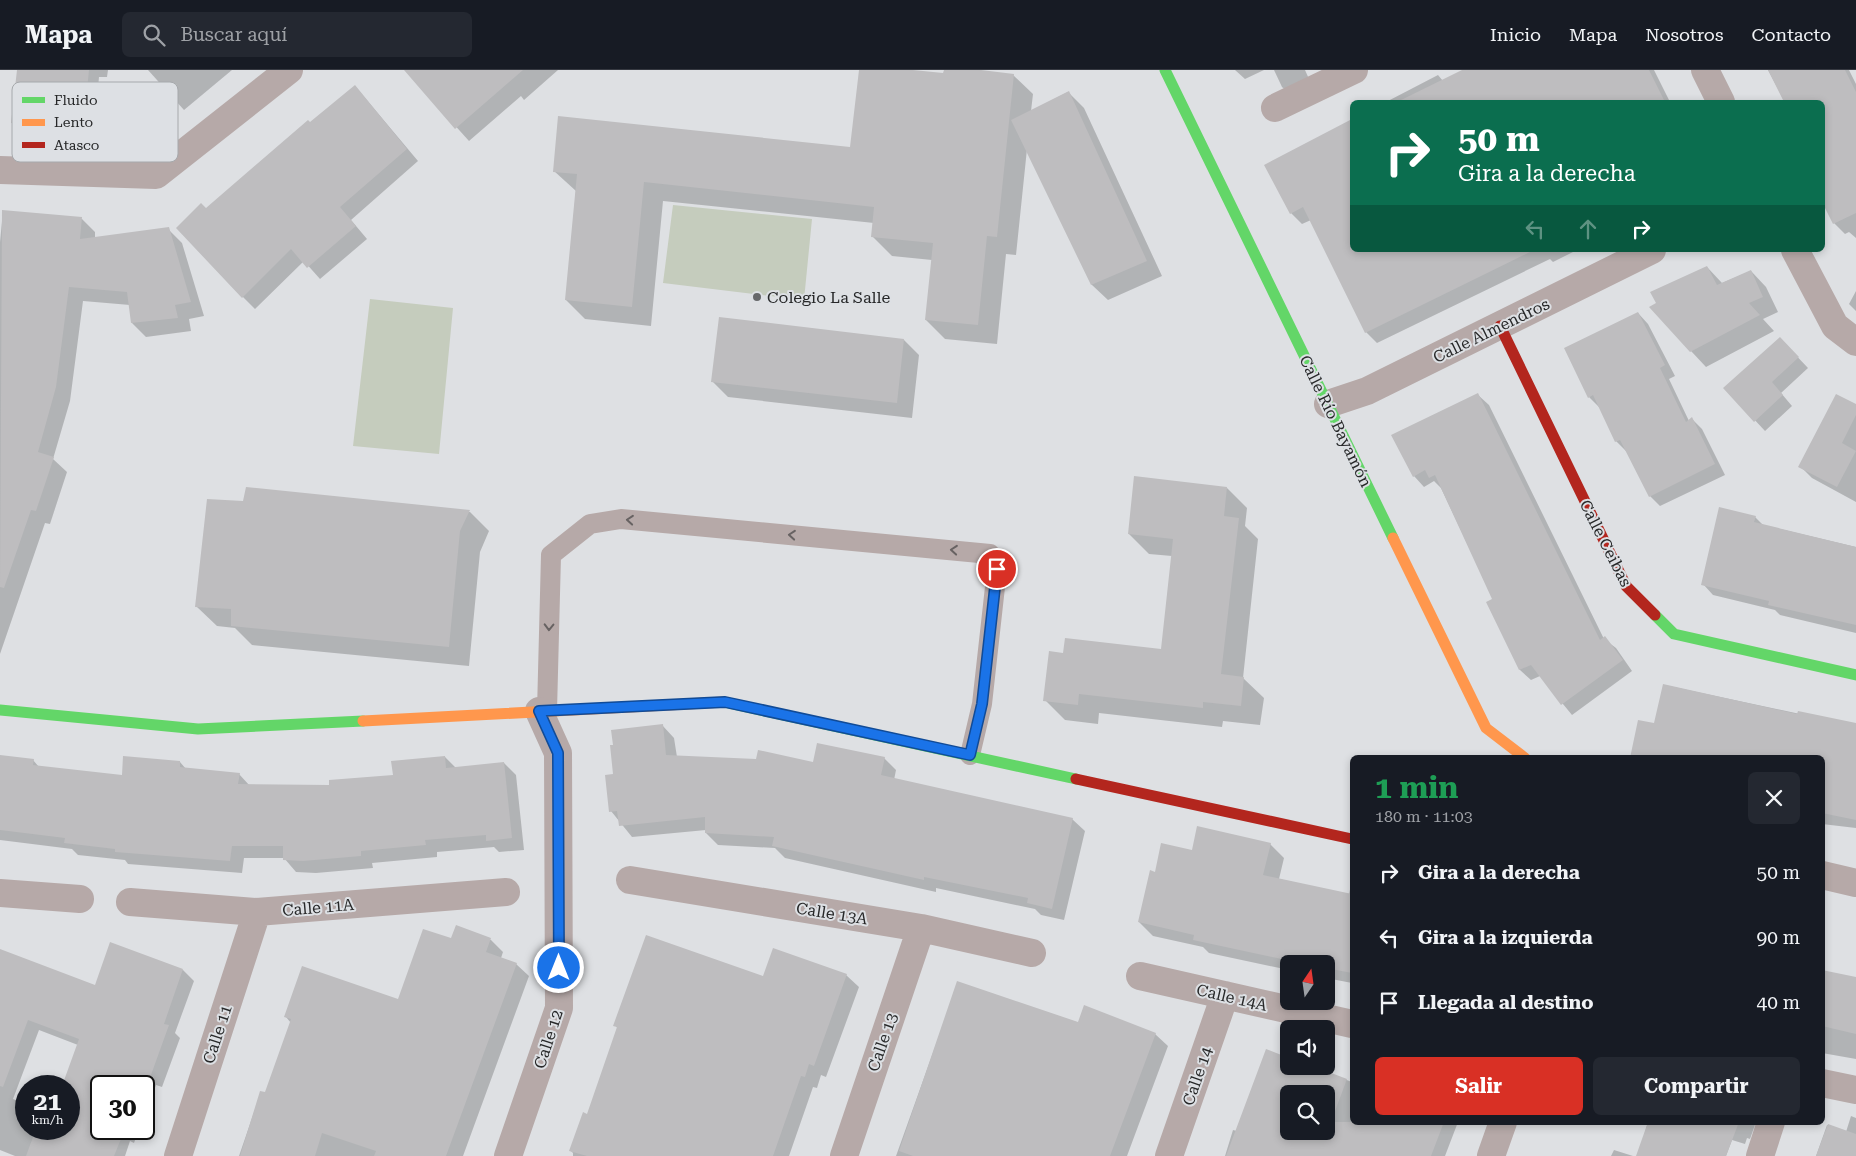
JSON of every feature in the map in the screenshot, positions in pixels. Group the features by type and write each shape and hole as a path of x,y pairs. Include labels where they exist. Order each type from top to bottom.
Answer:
{"street":[{"path":"178,158 289,70"},
{"name":"Calle Río Bayamón","path":"1165,70 1486,728 1521,755"},
{"path":"1274,108 1354,70"},
{"path":"1705,70 1720,100"},
{"path":"0,170 156,175 172,162"},
{"name":"Calle Almendros","path":"1328,404 1367,391 1648,252"},
{"path":"1796,252 1835,326 1856,342"},
{"name":"Calle Ceibas","path":"1500,326 1626,586 1674,634 1856,675"},
{"path":"0,710 198,729 725,702 1350,838"},
{"name":"Calle 12","path":"508,1156 559,1008 558,753 543,711"},
{"path":"1825,876 1856,883"},
{"name":"Calle 13A","path":"630,880 921,928 1032,952"},
{"name":"Calle 11A","path":"130,902 257,912 506,892"},
{"path":"0,893 80,899"},
{"name":"Calle 11","path":"178,1156 257,912"},
{"name":"Calle 13","path":"844,1156 921,928"},
{"name":"Calle 14A","path":"1140,976 1350,1024"},
{"name":"Calle 14","path":"1169,1156 1225,995"},
{"path":"1825,1084 1856,1090"},
{"path":"1491,1156 1502,1125"},
{"path":"1760,1156 1771,1125"}],"lane":[{"path":"543,711 551,555 590,524 621,519 990,554 997,569 982,704 970,755"}],"green space":[{"path":"673,205 812,219 804,300 663,283"},
{"path":"370,299 453,308 439,454 353,446"}],"building":[{"path":"17,70 89,70 88,82 16,82"},
{"path":"404,70 523,70 455,129"},
{"path":"859,70 913,70 943,73 944,70 981,70 1014,74 997,237 987,236 978,325 925,320 933,243 871,237 874,207 644,182 632,307 565,300 577,174 553,172 558,116 850,147"},
{"path":"1462,70 1649,70 1664,100 1401,100"},
{"path":"1768,70 1845,70 1856,92 1856,213 1833,224 1825,208 1825,100 1783,100"},
{"path":"355,85 407,149 340,207 356,226 307,268 291,249 242,298 176,228 201,203 206,208 308,120 310,122"},
{"path":"1069,91 1147,261 1091,285 1011,120"},
{"path":"1350,120 1350,252 1530,252 1365,333 1303,207 1290,214 1264,165"},
{"path":"2,210 82,217 80,239 169,227 191,302 175,305 178,318 131,323 127,292 69,287 56,387 38,452 54,457 36,511 31,510 4,588 0,587"},
{"path":"1707,266 1717,285 1751,270 1763,297 1749,303 1760,315 1690,352 1649,307 1656,303 1650,292"},
{"path":"1638,312 1665,365 1660,368 1686,422 1692,417 1715,464 1649,497 1620,440 1615,442 1593,395 1588,398 1564,348"},
{"path":"719,317 904,339 897,403 711,382"},
{"path":"1780,337 1799,357 1772,382 1783,395 1754,422 1723,388"},
{"path":"1478,393 1600,640 1605,636 1623,660 1561,705 1531,665 1519,670 1486,602 1492,599 1435,475 1429,478 1425,470 1413,477 1391,435"},
{"path":"1836,394 1856,404 1856,415 1842,443 1856,451 1837,487 1798,467"},
{"path":"1134,476 1227,487 1224,516 1239,518 1221,674 1244,677 1241,706 1203,702 1203,708 1079,694 1078,705 1043,701 1049,651 1063,653 1065,638 1161,649 1173,539 1128,534"},
{"path":"246,487 470,510 460,531 449,647 231,626 231,609 195,607 207,499 243,501"},
{"path":"1719,507 1756,516 1754,522 1856,547 1856,625 1768,605 1769,601 1701,585"},
{"path":"1663,684 1797,714 1798,711 1856,723 1856,820 1825,814 1825,755 1631,755 1638,720 1654,723"},
{"path":"663,724 666,755 756,759 758,750 813,762 817,743 885,757 881,775 1073,818 1052,909 1027,903 1028,898 924,877 924,880 772,846 774,837 705,833 705,817 619,826 617,811 609,812 605,775 613,774 610,745 613,745 611,730"},
{"path":"0,755 34,759 33,765 122,775 123,756 180,761 180,767 240,773 238,784 329,785 329,780 393,775 391,761 445,756 446,768 504,762 512,838 486,841 486,835 425,840 426,845 361,851 361,856 303,861 283,860 283,846 232,846 230,861 115,852 115,849 64,843 65,838 0,830"},
{"path":"1197,826 1271,843 1263,875 1350,894 1350,973 1335,970 1335,955 1280,955 1280,959 1193,940 1194,935 1138,922 1150,870 1155,872 1161,843 1192,850"},
{"path":"456,925 491,938 486,952 517,963 446,1156 374,1156 376,1151 322,1133 315,1156 240,1156 260,1091 265,1092 291,1019 284,1017 302,966 398,999 423,929 451,938"},
{"path":"646,935 763,976 773,948 847,974 814,1066 809,1064 805,1077 801,1076 773,1156 587,1156 569,1151 583,1112 587,1114 617,1027 613,1026"},
{"path":"110,942 183,969 164,1024 169,1025 151,1075 90,1075 90,1140 121,1140 114,1156 26,1156 32,1140 80,1140 80,1075 66,1075 79,1039 28,1020 3,1087 0,1086 0,949 95,985"},
{"path":"1825,971 1856,977 1856,1034 1825,1027"},
{"path":"957,981 1078,1022 1084,1005 1156,1033 1110,1156 913,1156 899,1151"},
{"path":"1266,1049 1280,1054 1280,1075 1335,1074 1347,1079 1335,1111 1335,1085 1280,1085 1280,1140 1335,1140 1335,1122 1350,1122 1350,1125 1443,1125 1431,1156 1226,1156"},
{"path":"1828,1124 1856,1134 1856,1156 1816,1156"},
{"path":"1647,1125 1738,1125 1726,1156 1636,1156"}],"traffic: fast":[{"path":"1165,70 1393,538"},
{"path":"1655,615 1674,634 1856,675"},
{"path":"724,702 1076,779"},
{"path":"0,710 198,729 363,721"}],"traffic: slow":[{"path":"1393,538 1486,728 1521,755"},
{"path":"363,721 724,702"}],"traffic: jam":[{"path":"1500,326 1626,586 1655,615"},
{"path":"1076,779 1350,839"}],"place":[{"name":"Colegio La Salle","path":"757,297"}],"route":[{"path":"559,968 558,753 539,711 725,702 970,755 982,704 997,569"}]}
